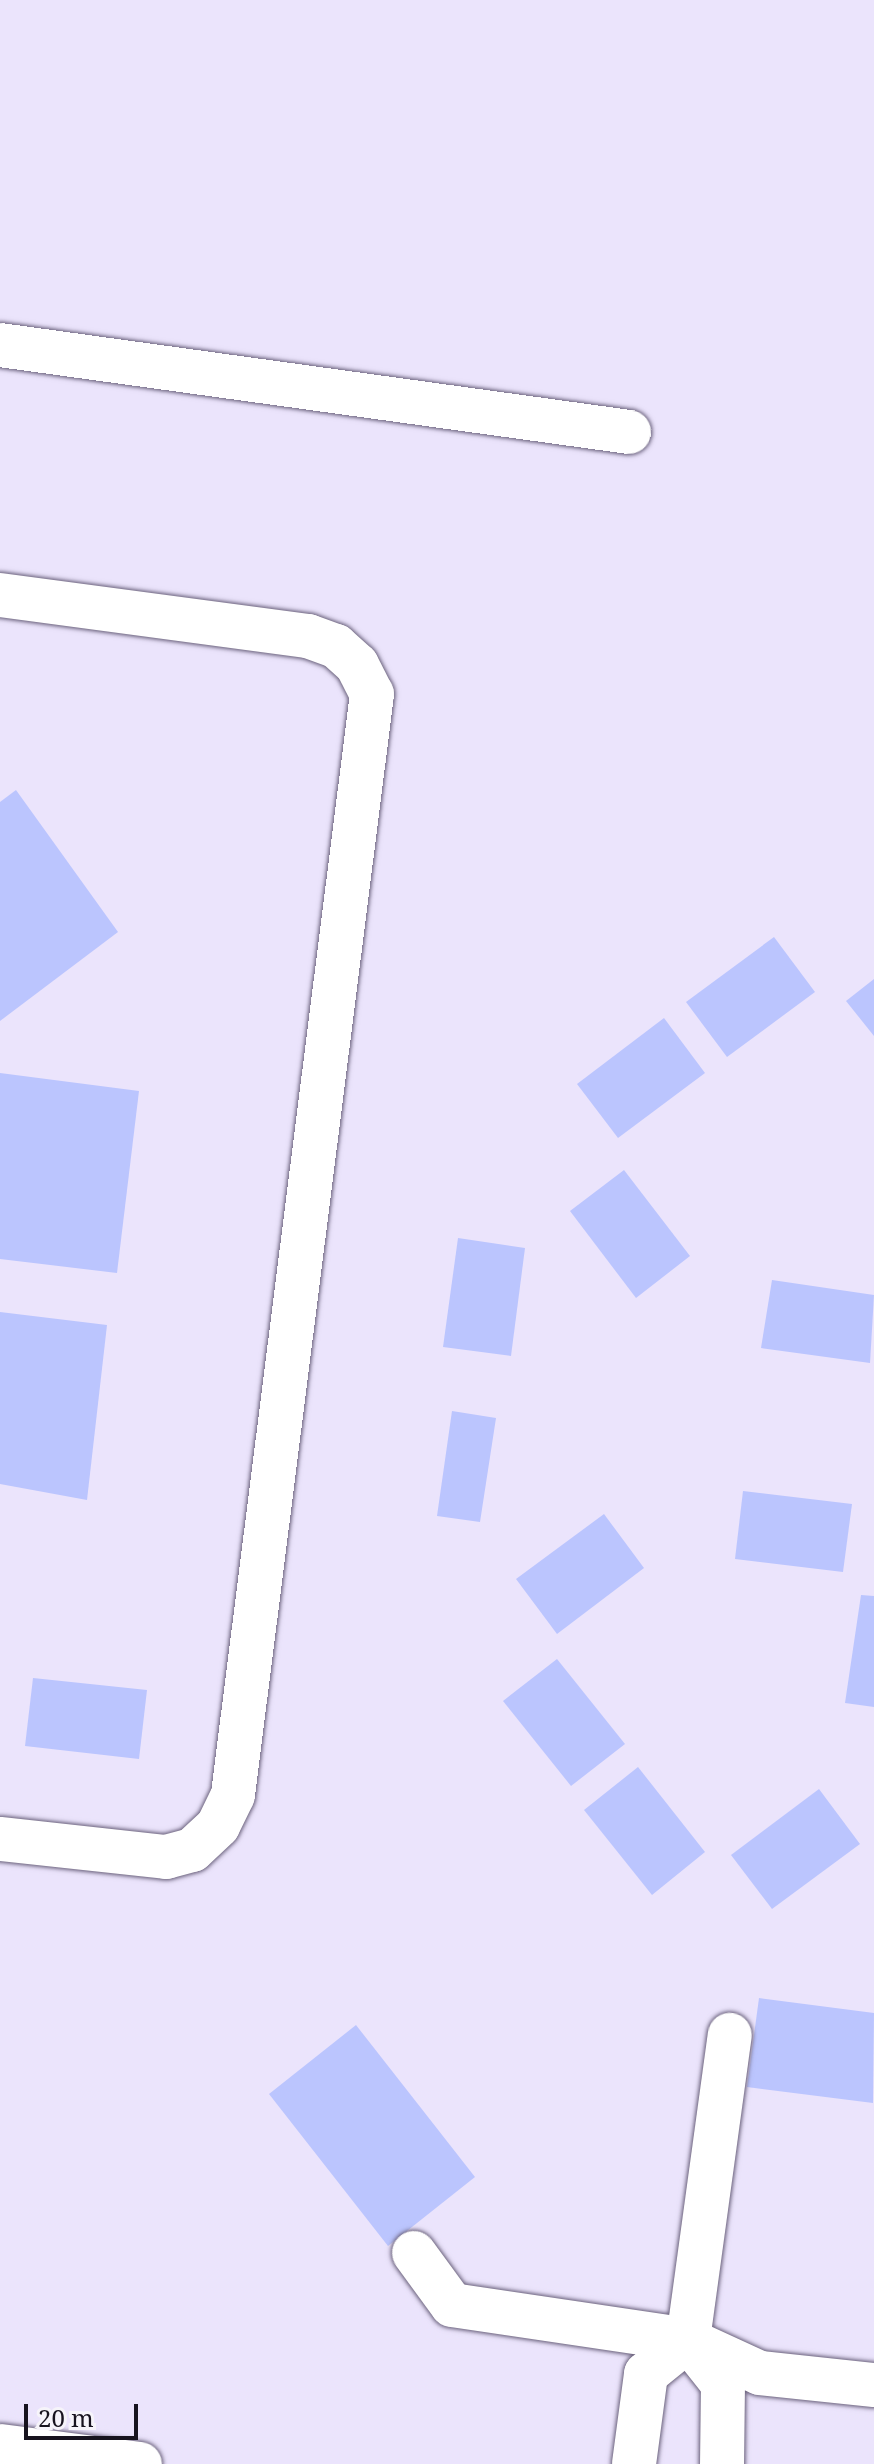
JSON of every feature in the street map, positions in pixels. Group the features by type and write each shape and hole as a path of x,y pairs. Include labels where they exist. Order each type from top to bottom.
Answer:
{"street":[{"path":"0,345 629,432"},
{"path":"0,595 308,636 336,646 357,665 372,694 233,1795 218,1826 192,1850 166,1857 0,1839"},
{"path":"634,2464 646,2374 688,2340 730,2035"},
{"path":"414,2253 452,2305 688,2340 760,2373 874,2385"},
{"path":"688,2340 723,2384 722,2464"},
{"path":"0,2446 64,2459 140,2464"}],"building":[{"path":"16,790 118,932 0,1021 0,802"},
{"path":"774,937 815,992 727,1057 686,1002"},
{"path":"874,979 874,1036 846,1001"},
{"path":"664,1018 705,1073 618,1138 577,1084"},
{"path":"0,1073 139,1091 117,1273 0,1259"},
{"path":"624,1170 690,1256 636,1298 570,1211"},
{"path":"458,1238 525,1248 511,1356 443,1347"},
{"path":"772,1280 874,1295 870,1363 761,1348"},
{"path":"0,1312 107,1325 87,1500 0,1484"},
{"path":"452,1411 496,1418 480,1522 437,1516"},
{"path":"743,1491 852,1504 843,1572 735,1559"},
{"path":"604,1514 644,1568 557,1634 516,1579"},
{"path":"861,1595 874,1596 874,1707 845,1703"},
{"path":"557,1659 625,1744 571,1786 503,1701"},
{"path":"33,1678 147,1690 139,1759 25,1746"},
{"path":"638,1767 705,1852 652,1895 584,1810"},
{"path":"819,1789 860,1844 772,1909 731,1855"},
{"path":"759,1998 874,2013 873,2103 747,2087"},
{"path":"356,2025 475,2177 388,2246 269,2094"}]}
